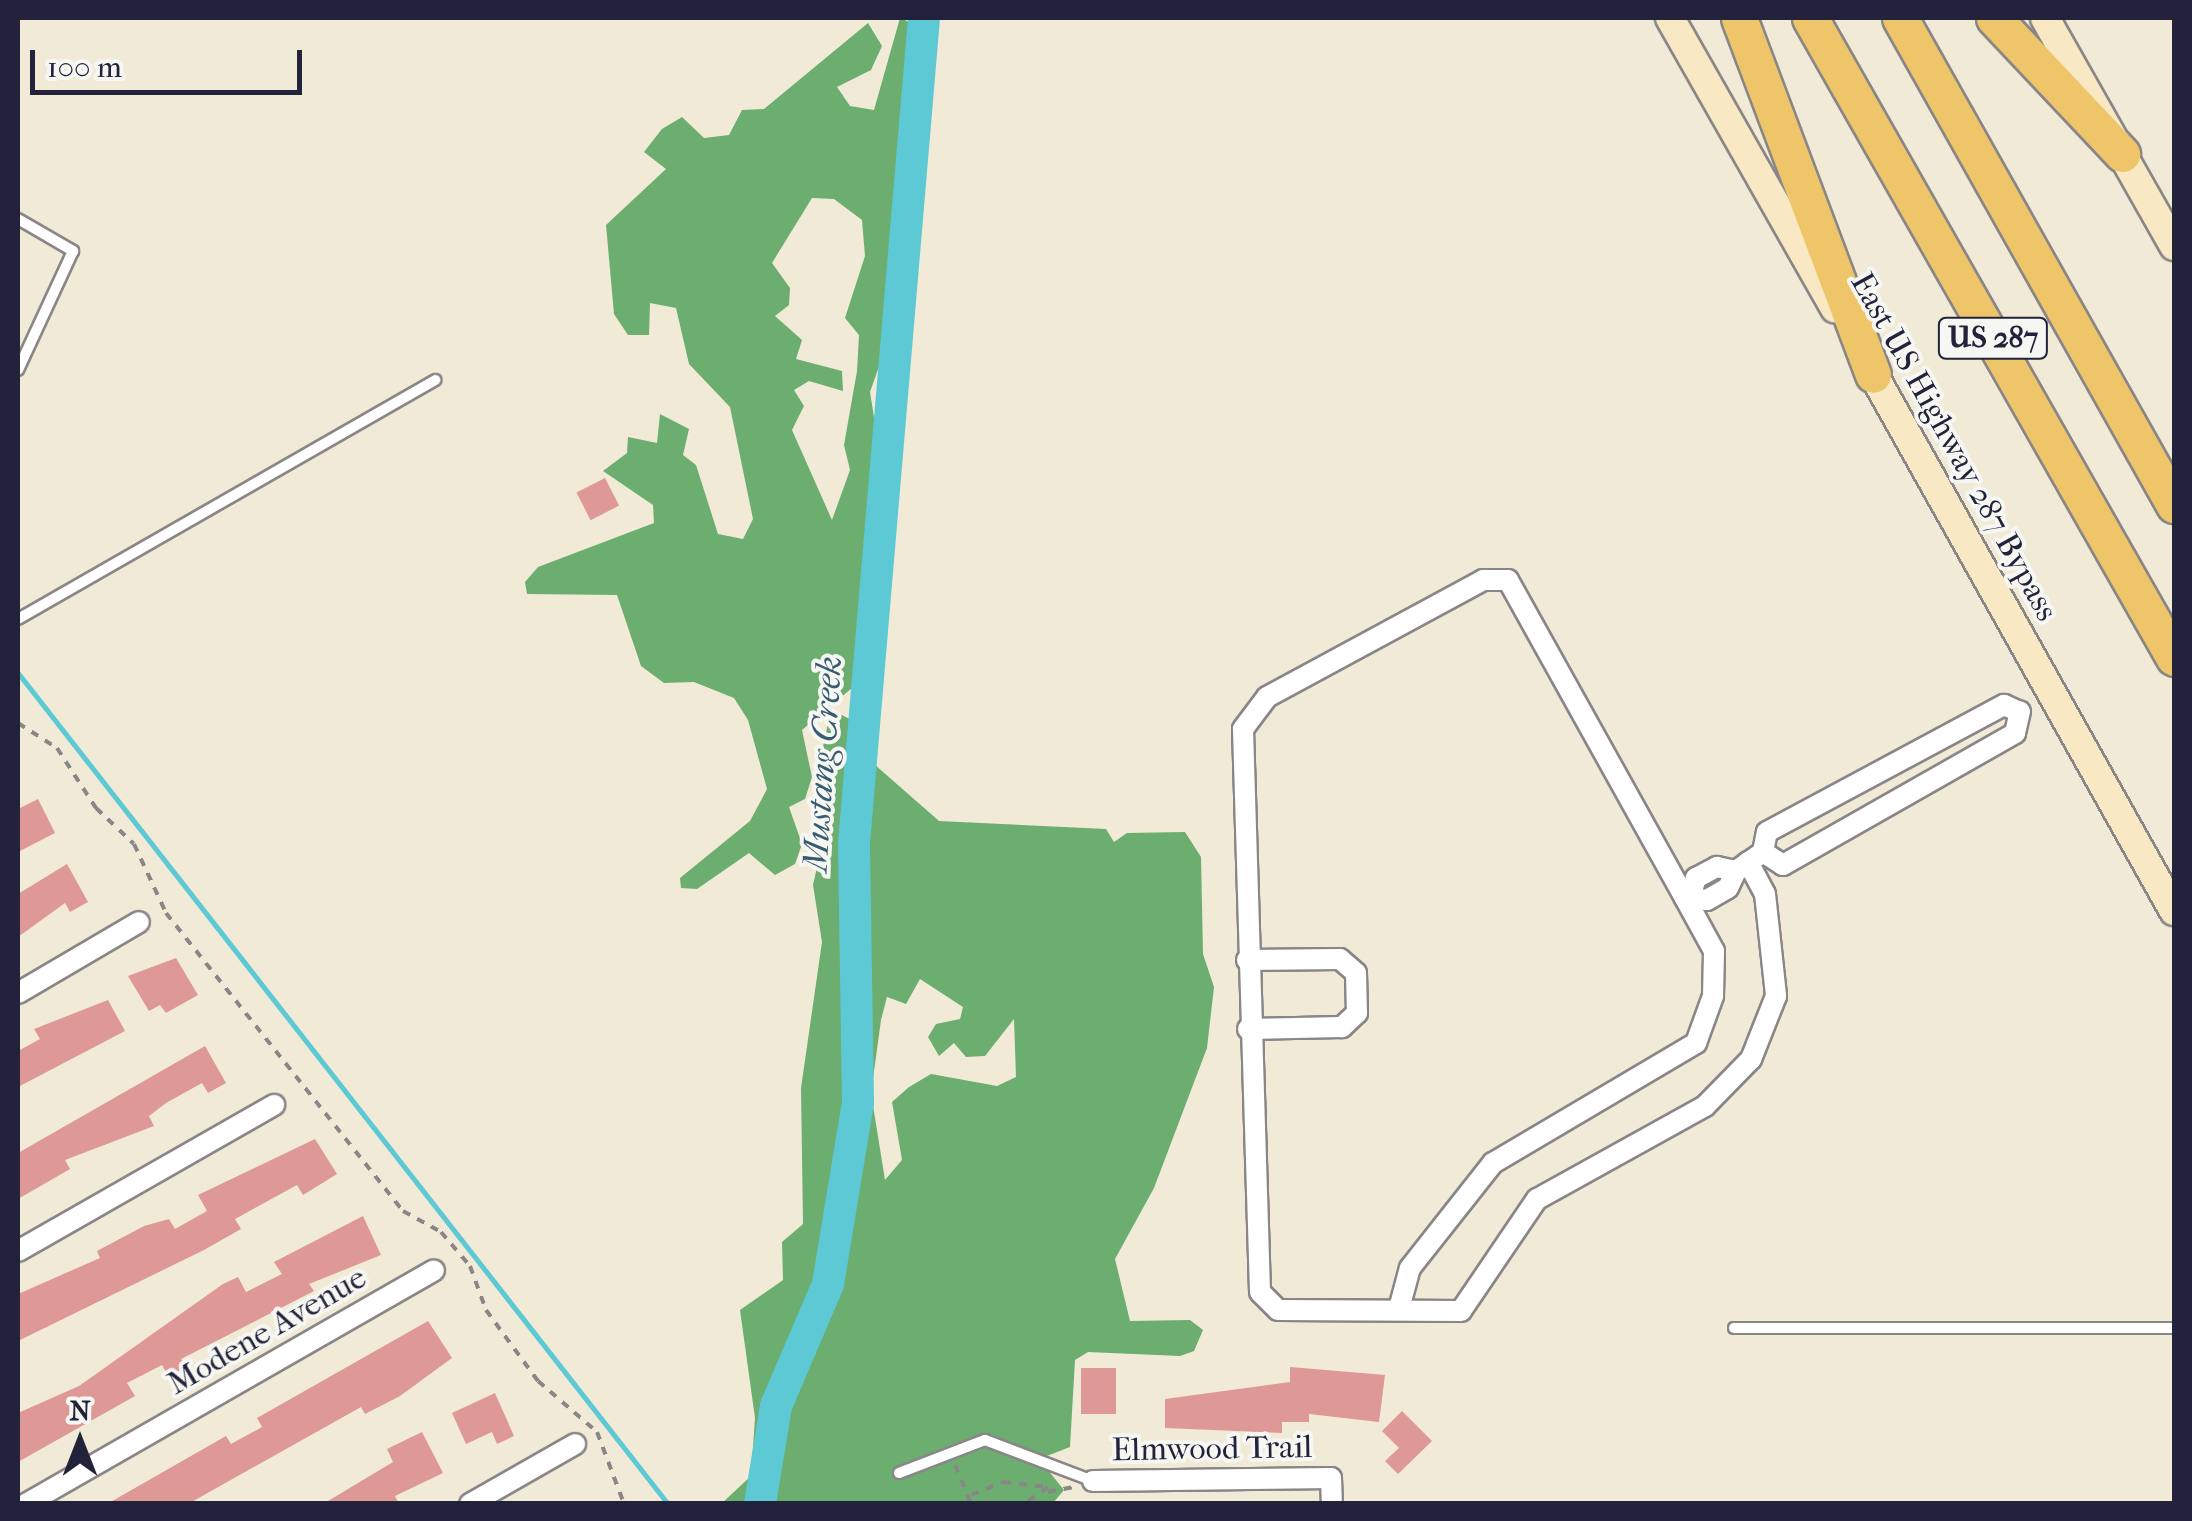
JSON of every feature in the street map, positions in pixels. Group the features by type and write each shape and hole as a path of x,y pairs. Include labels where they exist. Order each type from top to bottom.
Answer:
{"highway":[{"path":"1739,18 1873,374"},
{"name":"US 287","path":"1810,18 2174,658"},
{"name":"US 287","path":"1900,18 2174,505"},
{"path":"1994,18 2122,154"}],"main road":[{"name":"East US Highway 287 Bypass","path":"1670,18 2174,911"},
{"path":"2045,18 2174,246"}],"street":[{"path":"1400,1305 1410,1268 1493,1163 1696,1043 1713,996 1714,952 1688,896 1522,597 1508,580 1483,580 1252,709 1242,729 1248,1029 1260,1292 1278,1310 1400,1305 1461,1311 1537,1199 1705,1106 1751,1059 1776,996 1765,894 1749,862"},
{"path":"1749,862 1783,864 2015,732 2020,712 2053,694"},
{"path":"1688,896 1707,900 1749,862 1767,832 2004,705 2020,712"},
{"path":"18,993 139,922"},
{"path":"1247,960 1340,959 1356,973 1357,1013 1342,1027 1248,1029"},
{"path":"18,1251 274,1105"},
{"name":"Modene Avenue","path":"26,1504 434,1270"},
{"path":"470,1504 575,1444"},
{"name":"Elmwood Trail","path":"1093,1481 1332,1478 1332,1504"}],"lane":[{"path":"18,219 73,252 18,370"},
{"path":"18,618 435,380"},
{"path":"1734,1328 2174,1328"},
{"path":"898,1472 985,1440 1093,1481"}],"path":[{"path":"18,723 57,748 96,808 134,844 166,913 403,1212 441,1232 470,1266 486,1310 538,1382 597,1432 624,1504"},
{"path":"949,1452 971,1495 971,1504"},
{"path":"971,1495 1003,1482 1048,1488 1024,1504"}],"green space":[{"path":"900,18 916,25 889,272 892,330 870,392 894,545 865,579 858,683 802,730 812,777 805,799 789,807 802,844 795,864 775,875 749,853 697,889 681,888 680,878 750,821 767,789 748,720 734,698 694,682 664,683 641,666 617,595 527,594 525,582 538,567 654,523 653,505 603,471 627,453 628,437 657,443 660,414 689,429 683,455 696,465 718,534 743,539 753,519 730,407 689,364 676,308 650,303 649,335 628,335 614,314 606,225 666,169 644,152 662,129 682,117 704,138 729,135 742,110 764,109 868,23 882,46 871,70 837,87 850,106 874,110","holes":["812,198 834,199 862,220 865,256 845,318 859,335 857,371 844,445 850,470 832,520 792,430 804,406 794,390 809,381 843,391 842,371 796,359 802,340 775,316 789,305 790,288 772,263"]},
{"path":"840,714 859,724 858,750 939,821 1106,829 1114,842 1127,833 1185,832 1201,857 1203,954 1214,987 1207,1048 1154,1188 1115,1259 1130,1321 1190,1320 1203,1330 1194,1351 1180,1356 1088,1352 1075,1360 1070,1447 1039,1459 1064,1490 1053,1503 721,1504 751,1476 755,1418 740,1310 783,1280 782,1242 803,1224 801,1088 822,942 813,885 826,827 817,776 828,723","holes":["920,979 963,1007 960,1019 936,1024 928,1037 939,1056 954,1043 966,1057 985,1056 1014,1019 1016,1077 997,1086 931,1074 909,1087 892,1102 902,1160 885,1180 871,1093 887,997 906,1004"]}],"building":[{"path":"605,478 619,506 591,520 576,493"},
{"path":"38,799 55,833 18,852 18,809"},
{"path":"67,864 88,902 70,912 65,903 18,937 18,894"},
{"path":"176,958 198,995 166,1013 160,1005 149,1011 128,976"},
{"path":"108,1000 125,1031 18,1087 18,1051 40,1039 34,1029"},
{"path":"205,1046 226,1083 208,1093 202,1083 166,1103 149,1116 154,1126 65,1160 70,1169 18,1199 18,1153"},
{"path":"315,1139 337,1174 303,1195 297,1185 235,1219 241,1229 204,1250 18,1341 18,1294 100,1258 97,1251 144,1226 169,1219 175,1229 207,1211 198,1195"},
{"path":"363,1216 381,1255 309,1284 314,1291 181,1359 186,1368 168,1376 162,1365 127,1383 135,1396 18,1462 18,1413 79,1386 223,1284 238,1277 246,1292 282,1274 274,1262"},
{"path":"428,1321 452,1358 400,1396 365,1414 361,1407 188,1504 107,1504 226,1436 231,1444 262,1427 257,1418"},
{"path":"1290,1367 1385,1375 1379,1422 1309,1414 1309,1422 1282,1422 1282,1433 1165,1428 1165,1399 1290,1382"},
{"path":"1081,1368 1116,1368 1116,1414 1081,1414"},
{"path":"495,1393 514,1436 497,1444 492,1432 466,1444 452,1413"},
{"path":"1402,1411 1432,1441 1398,1474 1385,1461 1399,1448 1382,1431"},
{"path":"422,1432 443,1473 395,1496 399,1504 323,1504 393,1462 387,1449"}],"waterway":[{"name":"Mustang Creek","path":"760,1504 776,1406 828,1284 858,1102 854,843 924,18"},
{"path":"18,673 668,1504"}]}
